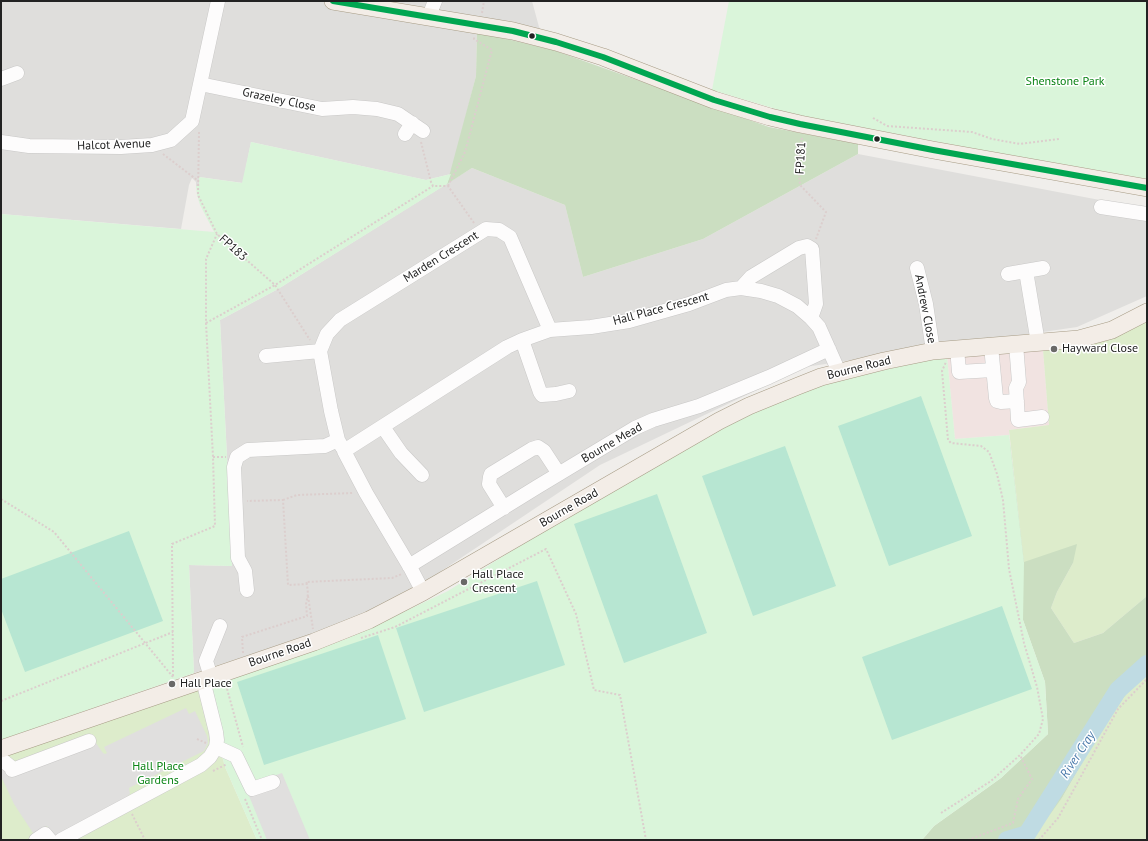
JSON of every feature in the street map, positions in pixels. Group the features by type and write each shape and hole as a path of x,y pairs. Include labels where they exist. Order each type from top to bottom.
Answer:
{"main road":[{"path":"333,1 432,9 513,32 556,42 603,57 714,100 800,128 1147,188"},
{"name":"Bourne Road","path":"1,749 175,683 213,680 244,666 369,620 423,592 719,421 749,406 798,386 839,372 933,351 1038,343 1078,338 1112,330 1147,312"}],"street":[{"path":"192,121 216,1"},
{"path":"1,78 17,73"},
{"name":"Grazeley Close","path":"200,84 322,109 353,107 377,109 398,114 414,129"},
{"name":"Halcot Avenue","path":"1,142 29,146 120,147 152,145 171,140 192,121"},
{"path":"1101,207 1147,214"},
{"name":"Marden Crescent","path":"320,351 327,334 340,320 486,229 499,230 510,237 550,330"},
{"path":"741,288 751,277 799,248 807,246 812,249 816,304 811,318"},
{"name":"Andrew Close","path":"917,268 926,304 933,351"},
{"path":"1008,274 1044,268"},
{"path":"1026,271 1038,343"},
{"name":"Hall Place Crescent","path":"246,590 245,571 238,558 234,467 237,457 248,450 341,445 383,427 507,347 522,340 550,330 590,327 629,321 689,304 726,290 741,288 761,291 778,296 797,306 811,318 819,327 839,372"},
{"path":"522,340 540,392 545,396 569,391"},
{"path":"1016,344 1019,382 1016,388 1018,420 1042,417"},
{"path":"991,346 996,398 1001,402 1016,401"},
{"path":"957,348 959,372 993,370"},
{"name":"Bourne Mead","path":"410,568 559,474 641,426 653,420 699,406 769,377 829,349"},
{"path":"266,356 320,351 331,412 341,445 366,493 423,592"},
{"path":"383,427 401,453 422,475"},
{"path":"504,508 489,484 491,474 538,447 542,449 559,474"},
{"path":"61,840 201,765 210,757 216,747 217,740 213,680 206,661 220,626"},
{"path":"1,759 12,768 12,770 89,741"},
{"path":"216,747 236,756 248,792 273,782"},
{"path":"36,840 46,834 50,840"}],"path":[{"path":"448,186 465,152 492,50 474,40"},
{"name":"FP183","path":"192,121 199,130 198,195 217,234 275,284 314,347 320,351"},
{"path":"887,126 972,132 992,139 1020,144 1059,139"},
{"name":"FP181","path":"800,128 798,160 800,185 826,212 812,249"},
{"path":"414,129 420,144 430,182 433,186"},
{"path":"152,145 198,180"},
{"path":"206,323 275,284 433,186 448,186"},
{"path":"448,186 480,232"},
{"path":"175,683 172,544 214,526 213,458 206,323 206,259 217,234"},
{"path":"941,813 991,781 1020,755 1039,734 1043,719 1037,687 1024,643 1009,569 1003,500 997,474 989,452 982,446 951,443 948,440 942,370 946,362"},
{"path":"213,458 227,457"},
{"path":"235,502 283,500 297,495 366,493"},
{"path":"1,499 54,532 145,643 175,683"},
{"path":"283,500 288,585 307,584 306,582 392,578 410,568"},
{"path":"358,640 395,627 546,548 576,614 594,690 620,695 646,840"},
{"path":"307,584 312,616"},
{"path":"244,666 242,637 307,616 306,604 308,594"},
{"path":"1,701 173,632"},
{"path":"1039,840 1058,818 1118,709 1147,679"},
{"path":"213,680 245,752"},
{"path":"968,840 1013,823 1018,799 1032,779 1020,755"},
{"path":"248,792 262,840"},
{"path":"130,809 145,840"}],"shaded area":[{"path":"1,1 532,1 539,27 553,50 477,32 476,76 451,174 426,180 251,142 243,183 199,177 199,186 196,186 196,182 192,178 189,185 181,229 1,214"},
{"path":"858,154 1147,209 1147,296 1077,327 805,367 600,465 416,588 346,623 194,673 189,565 232,566 220,320 278,289 472,168 565,205 583,277 703,239"},
{"path":"1043,350 1049,425 1009,430 1009,435 955,439 947,356"},
{"path":"186,708 189,714 195,711 207,736 208,743 204,751 129,788 130,794 118,804 56,839 47,826 33,833 14,804 1,776 1,769 91,736 105,754 107,753 104,747"},
{"path":"282,773 310,840 267,840 245,786"}],"green space":[{"name":"Shenstone Park","path":"729,1 1147,1 1147,179 970,148 793,114 712,90"},
{"path":"477,32 553,50 769,127 858,144 858,154 703,239 583,277 565,205 472,168 447,184 476,76"},
{"path":"251,142 426,180 451,174 447,184 278,289 220,320 232,566 189,565 194,673 1,740 1,214 214,232 200,205 197,195 196,186 199,186 199,177 242,183"},
{"path":"1147,320 1147,596 1103,633 1074,643 1051,608 1057,592 1073,563 1024,563 1009,430 1049,425 1043,350"},
{"path":"947,356 955,439 1009,435 1024,563 1023,620 1045,682 1048,734 1001,778 934,826 922,840 257,840 225,767 205,688 346,639 448,591 562,519 737,419 786,397 835,381"},
{"path":"921,396 972,536 889,566 838,426"},
{"path":"1009,435 1024,562 1077,544 1073,563 1057,592 1051,608 1074,643 1103,633 1147,596 1147,674 1136,683 1111,713 1062,798 1039,829 1019,840 922,840 934,826 1001,778 1048,734 1045,682 1023,620"},
{"path":"785,446 836,586 753,616 702,476"},
{"path":"657,494 707,633 624,663 574,524"},
{"path":"129,531 163,621 25,672 1,609 1,579"},
{"path":"537,581 565,665 424,712 396,628"},
{"path":"1002,606 1032,689 892,740 862,657"},
{"path":"378,635 406,719 264,765 237,682"},
{"path":"1147,674 1147,840 1019,840 1032,834 1062,798 1111,713 1136,683"},
{"name":"Hall Place Gardens","path":"205,688 225,767 257,840 1,840 1,754"}],"waterway":[{"name":"River Cray","path":"1007,840 1027,834 1118,690 1147,664"}],"transit line":[{"path":"333,1 513,31 556,42 603,57 714,100 770,117 800,124 933,150 1147,188"}],"place":[{"name":"Hayward Close","path":"1054,349"},
{"name":"Hall Place Crescent","path":"464,582"},
{"name":"Hall Place","path":"172,684"}]}
